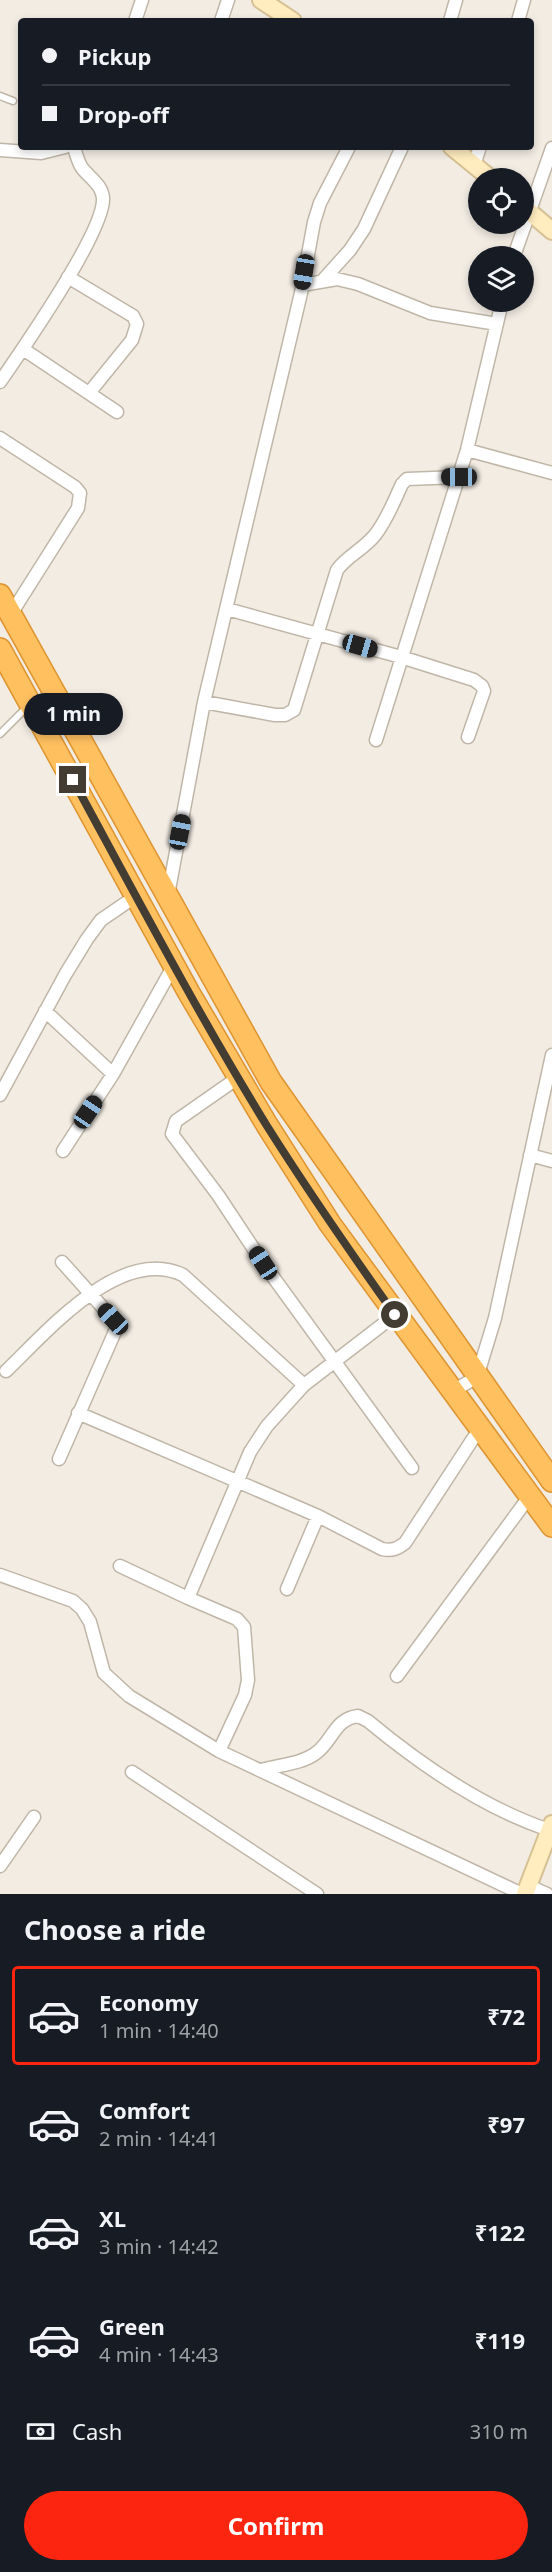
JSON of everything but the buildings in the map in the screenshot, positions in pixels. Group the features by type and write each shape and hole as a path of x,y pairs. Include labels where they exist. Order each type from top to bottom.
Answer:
{"highway":[{"path":"0,595 272,1082 552,1481"},
{"path":"0,649 174,965 239,1077 330,1224 552,1526"}],"street":[{"path":"136,18 142,0"},
{"path":"222,18 228,0"},
{"path":"262,0 289,18"},
{"path":"451,18 456,0"},
{"path":"519,18 525,0"},
{"path":"534,194 543,178 552,148"},
{"path":"0,150 41,153 53,150"},
{"path":"0,382 68,277 96,225 103,205 101,188 81,167 75,150"},
{"path":"168,896 204,702 302,285 314,222 320,203 347,150"},
{"path":"324,280 350,250 364,229 401,150"},
{"path":"456,150 478,168"},
{"path":"474,165 479,150"},
{"path":"534,216 552,231"},
{"path":"68,277 134,316 137,324 132,340 89,393"},
{"path":"302,285 337,279 358,284 430,313 496,324"},
{"path":"376,740 467,450 499,312"},
{"path":"22,349 117,411"},
{"path":"0,438 75,487 80,494 78,508 11,614"},
{"path":"467,450 552,473"},
{"path":"204,702 285,715 294,710 337,570 344,560 358,551 375,534 402,484 414,477 459,477"},
{"path":"227,609 401,657 474,681 482,686 483,697 468,738"},
{"path":"0,1095 70,966 101,920 136,896"},
{"path":"63,1150 113,1074 174,965"},
{"path":"45,1011 113,1074"},
{"path":"453,1391 477,1377 495,1318 552,1055"},
{"path":"239,1077 176,1121 172,1134 412,1468"},
{"path":"530,1155 552,1161"},
{"path":"59,1459 117,1327 113,1319 62,1262"},
{"path":"6,1371 90,1293 114,1279 158,1267 172,1269 183,1275 304,1385"},
{"path":"188,1598 250,1452 267,1426 304,1385 395,1315"},
{"path":"78,1413 318,1516 382,1549 390,1550 399,1548 405,1543 480,1428"},
{"path":"397,1676 529,1497"},
{"path":"287,1589 318,1516"},
{"path":"120,1566 237,1618 244,1627 248,1680 245,1695 219,1751"},
{"path":"0,1575 73,1600 90,1622 104,1673 113,1683 129,1696 219,1751 398,1838 525,1891 547,1894"},
{"path":"261,1770 306,1759 318,1752 341,1722 358,1716 368,1721 430,1770 531,1824 551,1827 525,1891"},
{"path":"132,1772 317,1894"},
{"path":"0,1866 34,1817"}],"lane":[{"path":"0,96 13,101"},
{"path":"0,734 30,703"}],"route":[{"path":"73,780 189,993 267,1125 330,1224 395,1315"}]}
